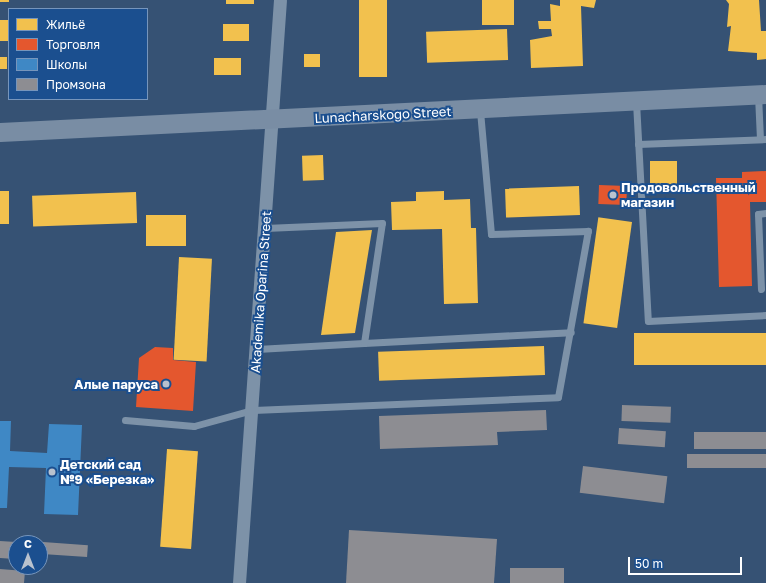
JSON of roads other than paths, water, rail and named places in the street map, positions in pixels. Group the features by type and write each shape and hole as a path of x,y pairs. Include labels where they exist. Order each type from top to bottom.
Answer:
{"street":[{"name":"Akademika Oparina Street","path":"239,583 257,348 280,0"},
{"name":"Lunacharskogo Street","path":"0,132 480,111 762,94"}],"lane":[{"path":"638,144 763,139 762,94"},
{"path":"636,102 648,321 766,315"},
{"path":"125,420 194,426 252,410 558,397 571,332 588,231 491,234 480,111"},
{"path":"761,289 758,214 766,214"},
{"path":"265,228 382,223 364,344"},
{"path":"257,348 364,344 571,332"}],"place":[{"name":"Продовольственный магазин","path":"613,195"},
{"name":"Алые паруса","path":"166,384"},
{"name":"Детский сад №9 «Березка»","path":"52,472"}]}
